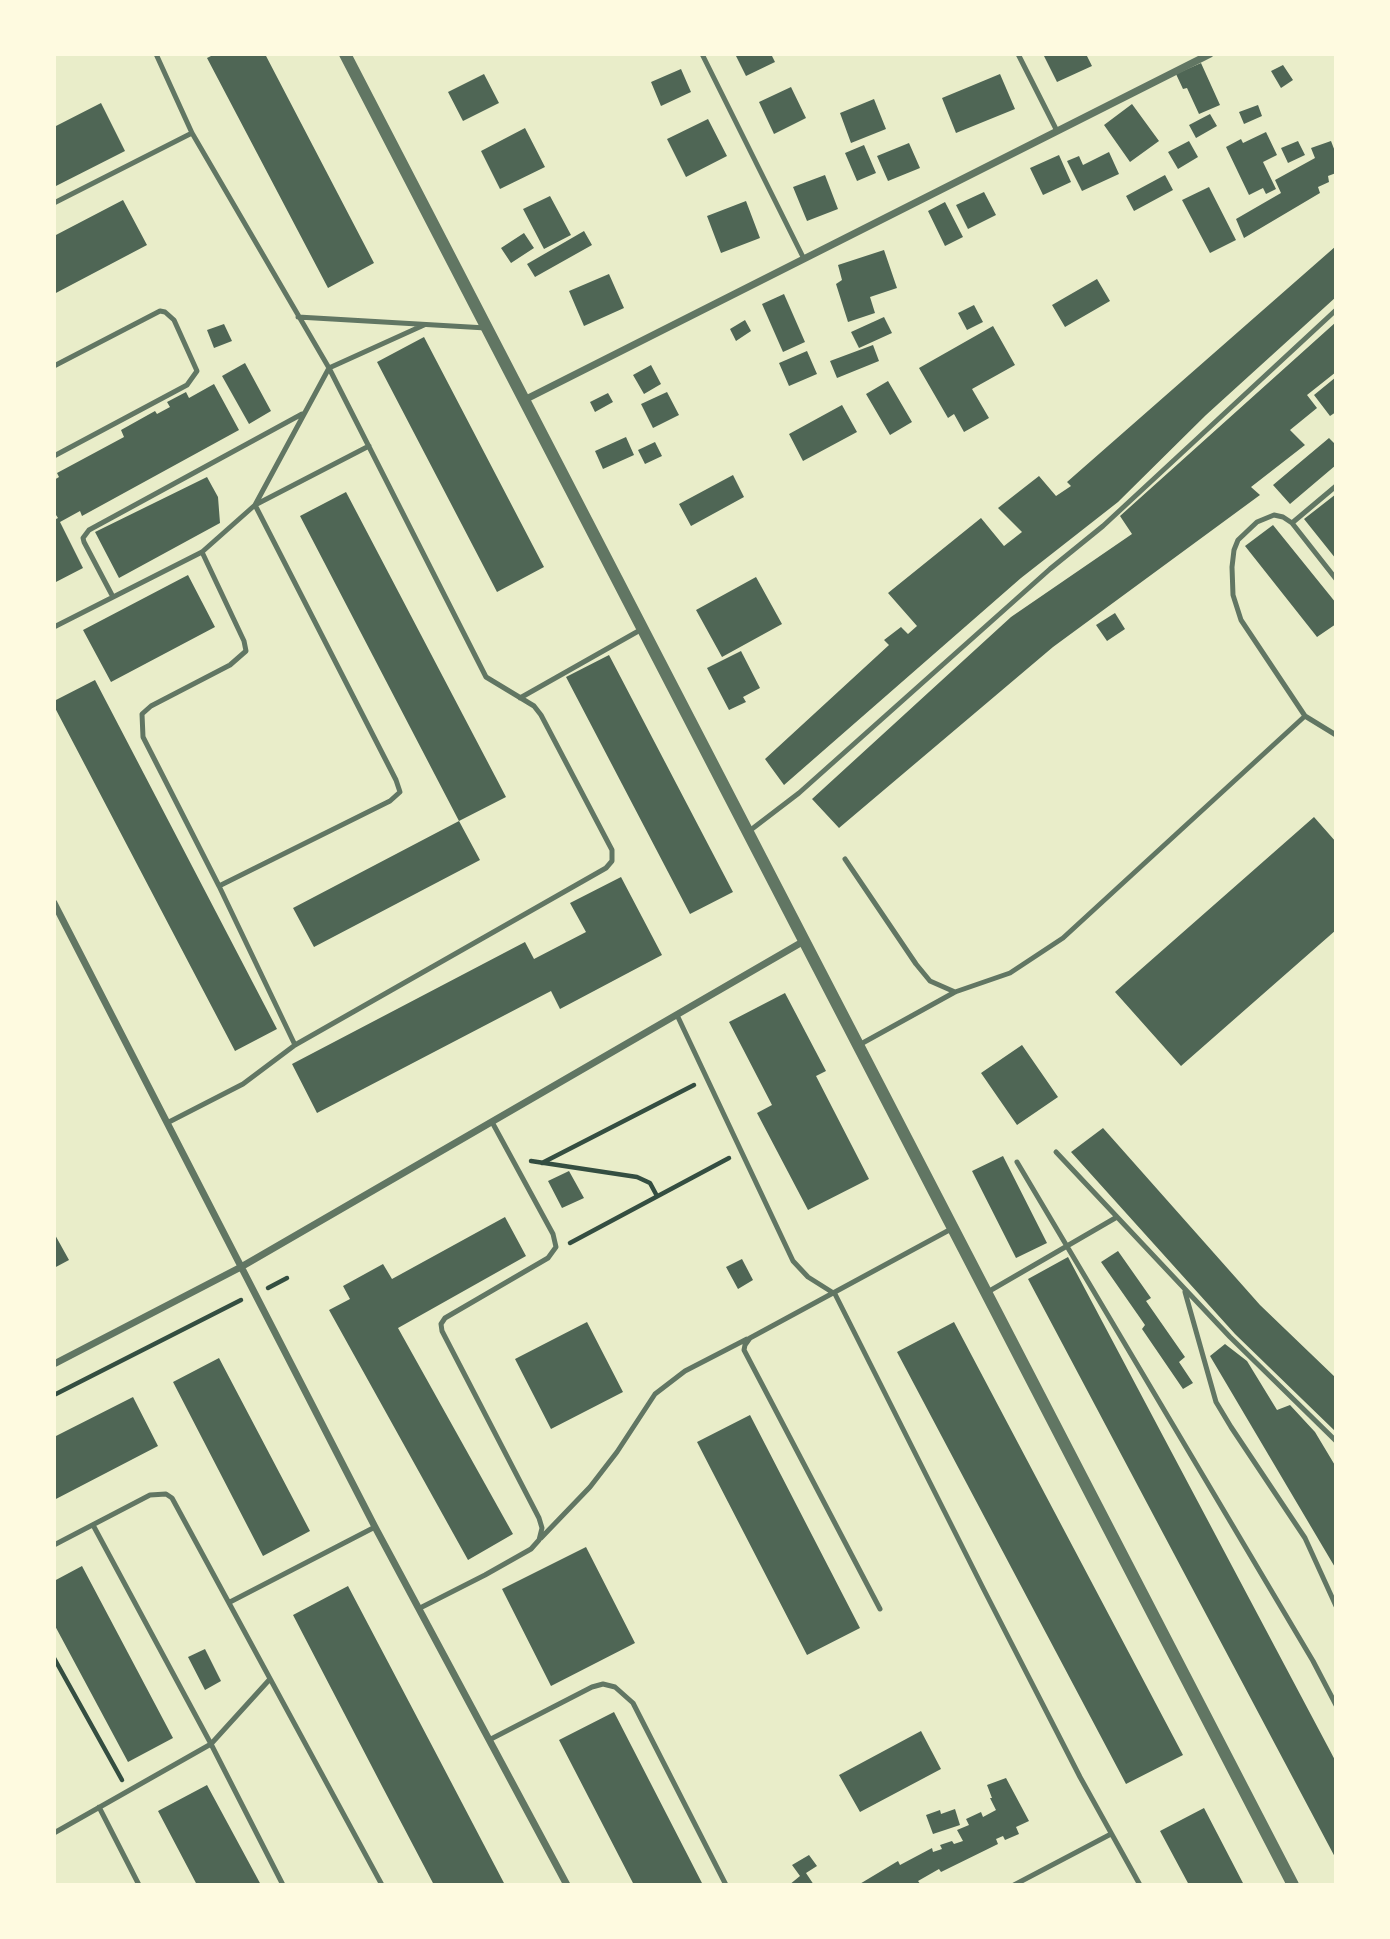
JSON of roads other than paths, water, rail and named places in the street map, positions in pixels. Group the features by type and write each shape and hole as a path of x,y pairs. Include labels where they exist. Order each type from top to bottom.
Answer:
{"street":[{"path":"345,54 1293,1885"},
{"path":"524,400 1210,54"},
{"path":"54,903 375,1527 567,1885"},
{"path":"54,1364 241,1267 804,941"}],"lane":[{"path":"156,54 192,134 329,368 486,677 534,706 541,715 612,850 612,861 606,868 295,1045 243,1084 167,1123"},
{"path":"702,54 804,259"},
{"path":"1018,54 1057,131"},
{"path":"54,204 192,134"},
{"path":"748,832 799,793 1102,526 1336,310"},
{"path":"54,366 159,312 165,312 174,320 197,371 187,385 54,456"},
{"path":"298,317 486,328"},
{"path":"255,505 329,368 424,325"},
{"path":"113,597 84,541 83,538 89,530 304,413"},
{"path":"54,627 202,552 255,505 369,446"},
{"path":"1292,523 1336,486"},
{"path":"219,886 390,801 400,792 255,505"},
{"path":"1336,579 1292,523 1283,517 1267,517 1257,522 1238,540 1232,567 1233,595 1241,620 1305,716 1336,736"},
{"path":"202,552 244,641 246,651 230,665 151,706 142,715 142,737 219,886 295,1045"},
{"path":"520,698 642,629"},
{"path":"858,1046 956,992 1010,973 1063,938 1305,716"},
{"path":"845,859 930,981 956,992"},
{"path":"677,1015 793,1261 808,1277 835,1293 983,1588 1140,1885"},
{"path":"492,1122 553,1234 556,1241 554,1251 548,1258 445,1318 441,1324 442,1331 539,1518 542,1528 539,1540"},
{"path":"1056,1152 1185,1289 1334,1440"},
{"path":"1017,1162 1336,1704"},
{"path":"986,1293 1117,1217"},
{"path":"420,1608 531,1549 573,1506 610,1461 655,1394 685,1371 953,1228"},
{"path":"1185,1289 1216,1402 1305,1538 1336,1606"},
{"path":"750,1338 744,1350 880,1609"},
{"path":"54,1545 150,1495 166,1494 172,1498 382,1885"},
{"path":"93,1525 211,1744 283,1885"},
{"path":"230,1602 375,1527"},
{"path":"54,1833 211,1744 270,1679"},
{"path":"489,1740 592,1686 603,1684 615,1687 633,1703 726,1885"},
{"path":"99,1808 139,1885"},
{"path":"1014,1885 1111,1834"}]}
